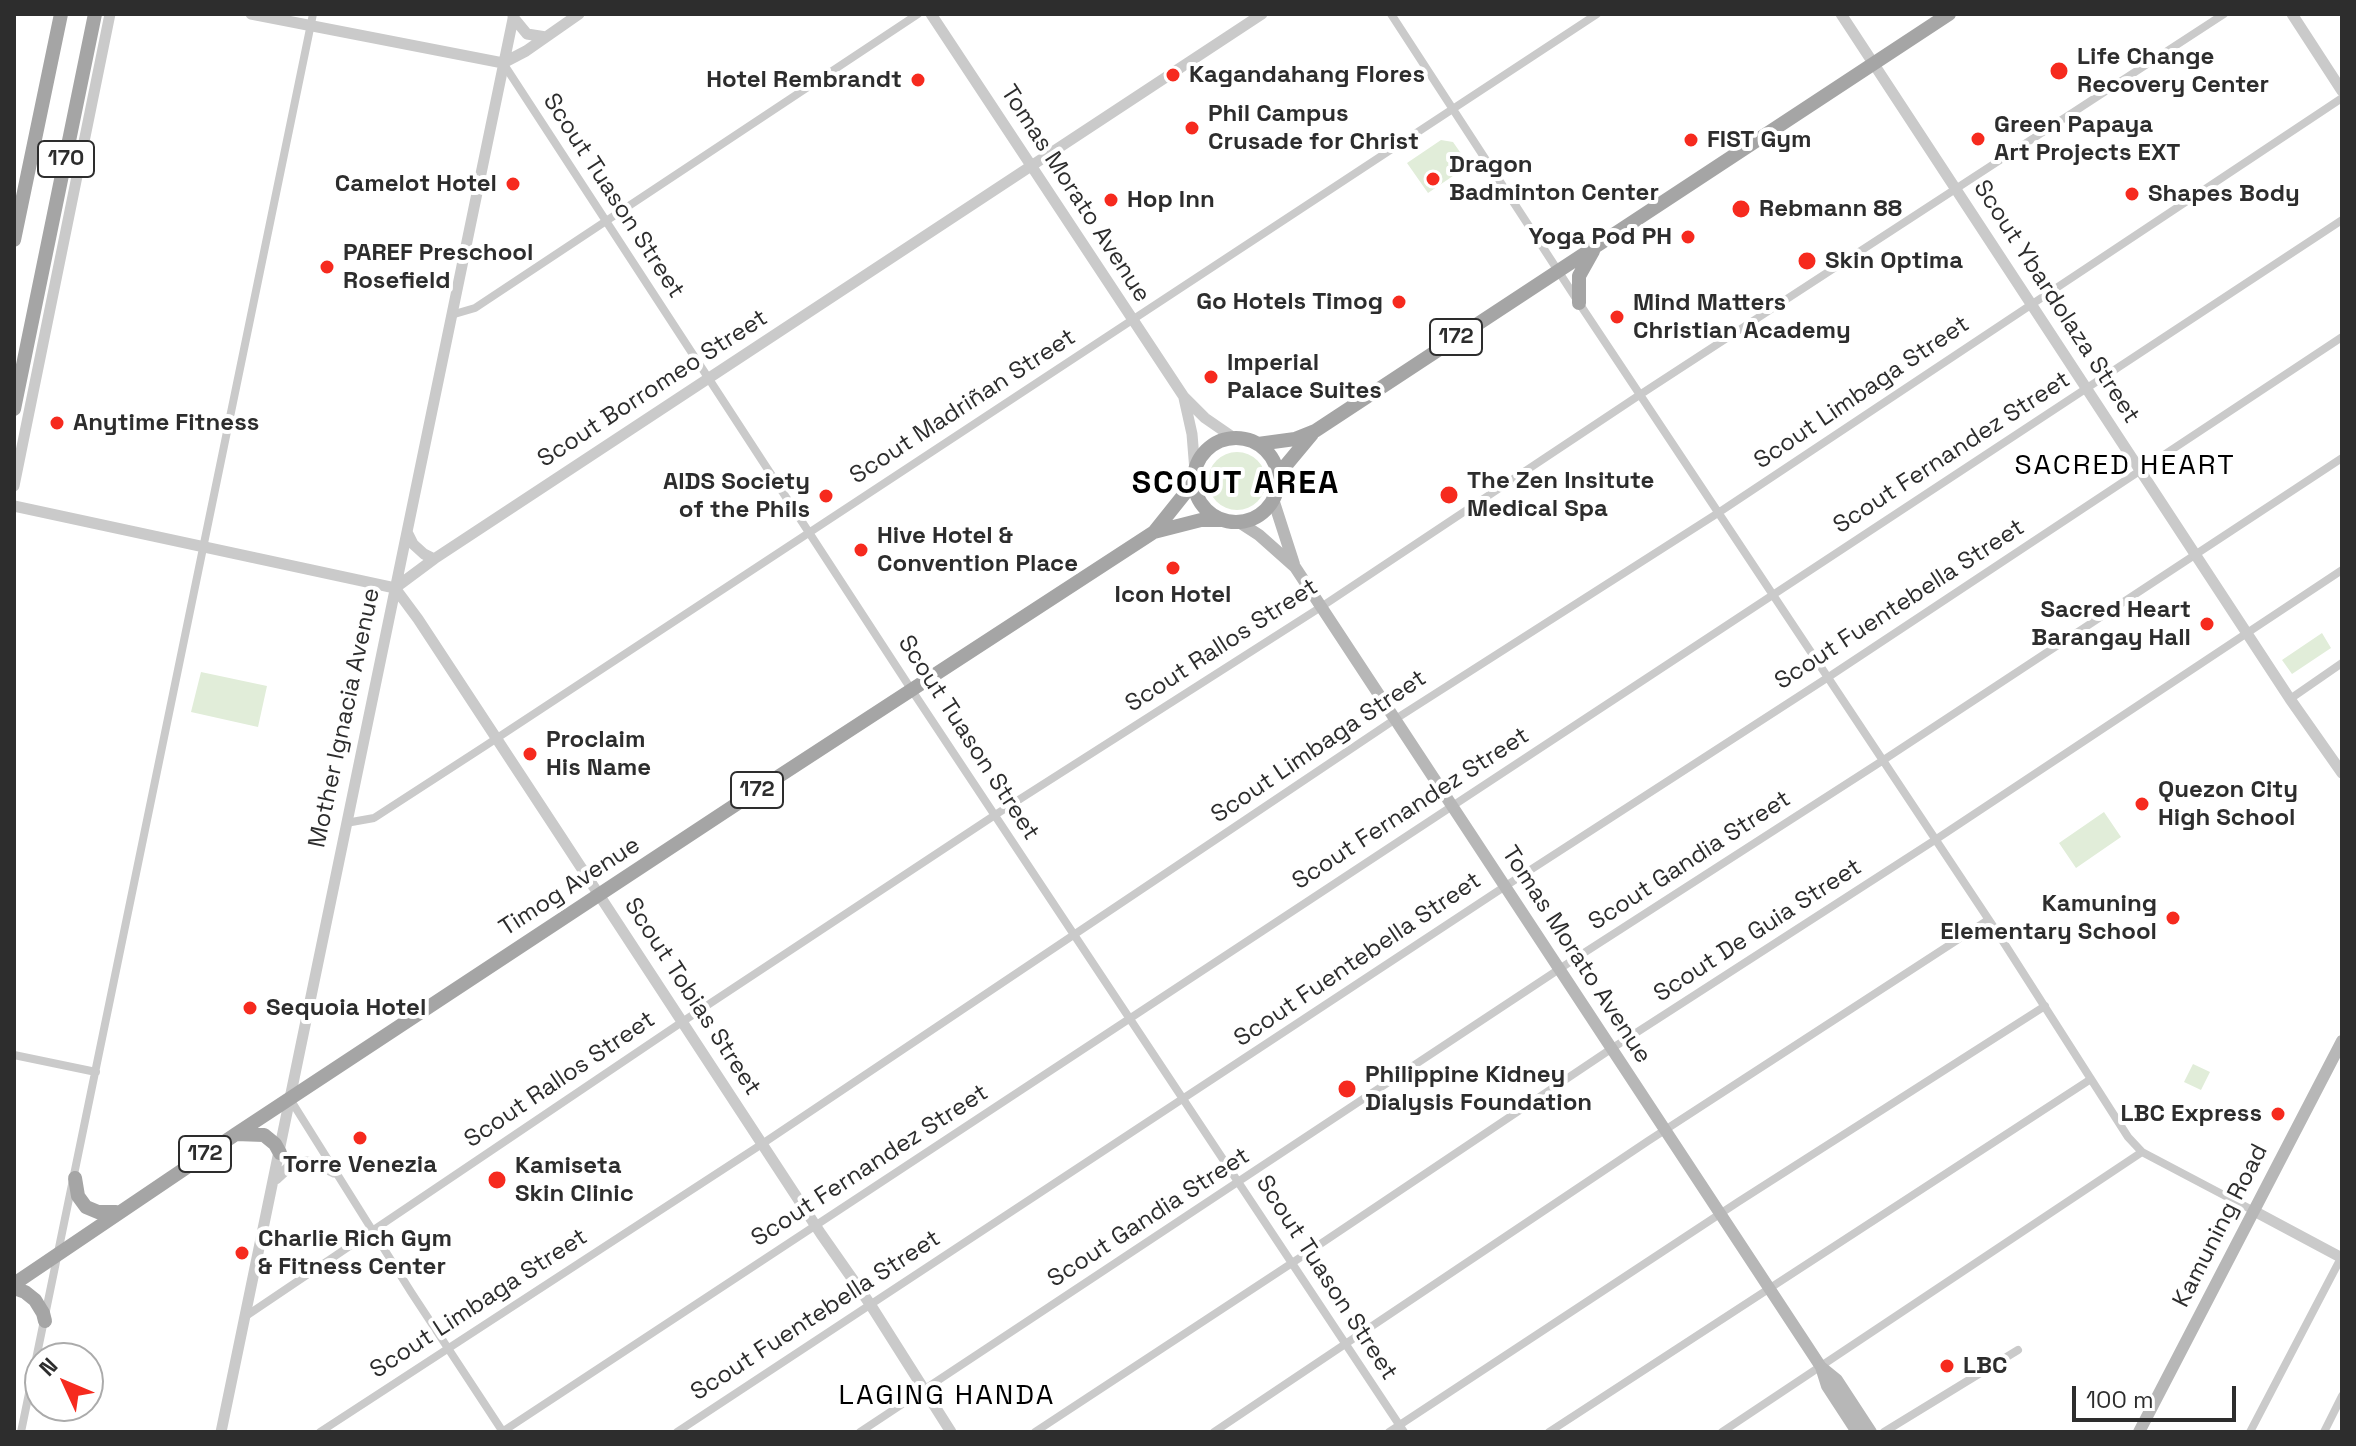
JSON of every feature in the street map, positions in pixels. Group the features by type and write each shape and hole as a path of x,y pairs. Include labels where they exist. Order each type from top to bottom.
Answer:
{"main road":[{"name":"170","path":"14,240 61,14"},
{"name":"170","path":"14,409 95,14"},
{"name":"172","path":"1194,476 1202,456 1221,441 1234,438 1258,444 1295,439 1315,431 1949,14"},
{"path":"1579,303 1580,272 1597,244"},
{"name":"172","path":"1231,521 1258,515 1273,499 1287,464 1315,431"},
{"path":"1258,444 1274,463 1278,481"},
{"path":"1194,476 1196,492 1203,506 1210,513 1231,521"},
{"name":"Timog Avenue","path":"1154,532 1194,476"},
{"name":"Tomas Morato Avenue","path":"1273,499 1295,567 1821,1367 1827,1386 1865,1431"},
{"name":"Timog Avenue","path":"14,1286 236,1134 1154,532 1201,520 1231,521"},
{"name":"Tomas Morato Avenue","path":"1231,521 1259,535 1295,567"},
{"name":"Kamuning Road","path":"2139,1432 2342,1041"},
{"path":"236,1134 264,1135 280,1153"},
{"path":"75,1178 78,1196 86,1207 98,1212 121,1211"},
{"path":"14,1286 35,1300 45,1321"}],"street":[{"name":"170","path":"14,486 110,14"},
{"path":"251,14 312,20 503,63 579,14"},
{"path":"451,315 475,308 918,14"},
{"name":"Tomas Morato Avenue","path":"931,14 1184,397 1216,427 1234,438"},
{"name":"Scout Borromeo Street","path":"395,588 434,559 1262,14"},
{"path":"1391,14 2045,1006 2128,1137 2142,1152 2342,1257 2250,1432"},
{"name":"Scout Madriñan Street","path":"346,823 374,818 1597,14"},
{"name":"Scout Ybardolaza Street","path":"1841,14 2290,699 2342,773"},
{"name":"Scout Rallos Street","path":"246,1316 995,815 1321,607 2224,14"},
{"path":"2292,14 2342,91"},
{"path":"513,16 527,34 546,37"},
{"name":"Mother Ignacia Avenue","path":"221,1432 513,16"},
{"path":"21,1432 312,20"},
{"name":"Scout Tuason Street","path":"503,63 911,689 1402,1429"},
{"name":"Scout Limbaga Street","path":"320,1432 762,1144 1394,720 1718,513 2342,98"},
{"name":"Scout Fernandez Street","path":"502,1432 2342,220"},
{"name":"Scout Fuentebella Street","path":"677,1432 2342,337"},
{"name":"Tomas Morato Avenue","path":"1184,397 1192,434 1194,476"},
{"name":"Scout Gandia Street","path":"860,1432 2342,458"},
{"path":"14,506 395,588"},
{"path":"407,531 413,544 434,559"},
{"name":"Scout De Guia Street","path":"1035,1432 1611,1049 1935,840 2342,570"},
{"name":"Scout Tobias Street","path":"395,588 815,1226 870,1304 951,1432"},
{"path":"2290,699 2342,663"},
{"path":"1214,1432 1665,1130 1988,920"},
{"path":"1389,1432 1402,1429 1720,1214 2045,1006"},
{"path":"14,1055 96,1072"},
{"path":"1549,1432 2091,1079"},
{"path":"289,1099 502,1432"},
{"path":"1722,1432 2142,1152"},
{"path":"274,1183 285,1169 299,1162 311,1161 334,1172"},
{"path":"1865,1431 1884,1432 2018,1350"},
{"path":"2324,1432 2342,1396"}],"green space":[{"name":"Dragon Badminton Center","path":"1441,140 1453,142 1469,165 1428,193 1407,163"},
{"path":"1237,452 1258,460 1266,481 1258,502 1237,510 1216,502 1208,481 1216,460"},
{"path":"2322,633 2331,648 2292,674 2282,660"},
{"path":"201,672 267,686 258,727 191,712"},
{"path":"2104,812 2121,837 2076,868 2059,843"},
{"path":"2193,1064 2210,1072 2201,1090 2184,1082"}],"place":[{"name":"Life Change Recovery Center","path":"2059,71"},
{"name":"Kagandahang Flores","path":"1173,75"},
{"name":"Hotel Rembrandt","path":"918,80"},
{"name":"Phil Campus Crusade for Christ","path":"1192,128"},
{"name":"Green Papaya Art Projects EXT","path":"1978,139"},
{"name":"FIST Gym","path":"1691,140"},
{"name":"Dragon Badminton Center","path":"1433,179"},
{"name":"Camelot Hotel","path":"513,184"},
{"name":"Shapes Body","path":"2132,194"},
{"name":"Hop Inn","path":"1111,200"},
{"name":"Rebmann 88","path":"1741,209"},
{"name":"Yoga Pod PH","path":"1688,237"},
{"name":"Skin Optima","path":"1807,261"},
{"name":"PAREF Preschool Rosefield","path":"327,267"},
{"name":"Go Hotels Timog","path":"1399,302"},
{"name":"Mind Matters Christian Academy","path":"1617,317"},
{"name":"Imperial Palace Suites","path":"1211,377"},
{"name":"Anytime Fitness","path":"57,423"},
{"name":"The Zen Insitute Medical Spa","path":"1449,495"},
{"name":"AIDS Society of the Phils","path":"826,496"},
{"name":"Hive Hotel & Convention Place","path":"861,550"},
{"name":"Icon Hotel","path":"1173,568"},
{"name":"Sacred Heart Barangay Hall","path":"2207,624"},
{"name":"Proclaim His Name","path":"530,754"},
{"name":"Quezon City High School","path":"2142,804"},
{"name":"Kamuning Elementary School","path":"2173,918"},
{"name":"Sequoia Hotel","path":"250,1008"},
{"name":"Philippine Kidney Dialysis Foundation","path":"1347,1089"},
{"name":"LBC Express","path":"2278,1114"},
{"name":"Torre Venezia","path":"360,1138"},
{"name":"Kamiseta Skin Clinic","path":"497,1180"},
{"name":"Charlie Rich Gym & Fitness Center","path":"242,1253"},
{"name":"LBC","path":"1947,1366"}],"district":[{"name":"SACRED HEART","path":"2125,466"},
{"name":"SCOUT AREA","path":"1236,484"},
{"name":"LAGING HANDA","path":"947,1396"}]}
